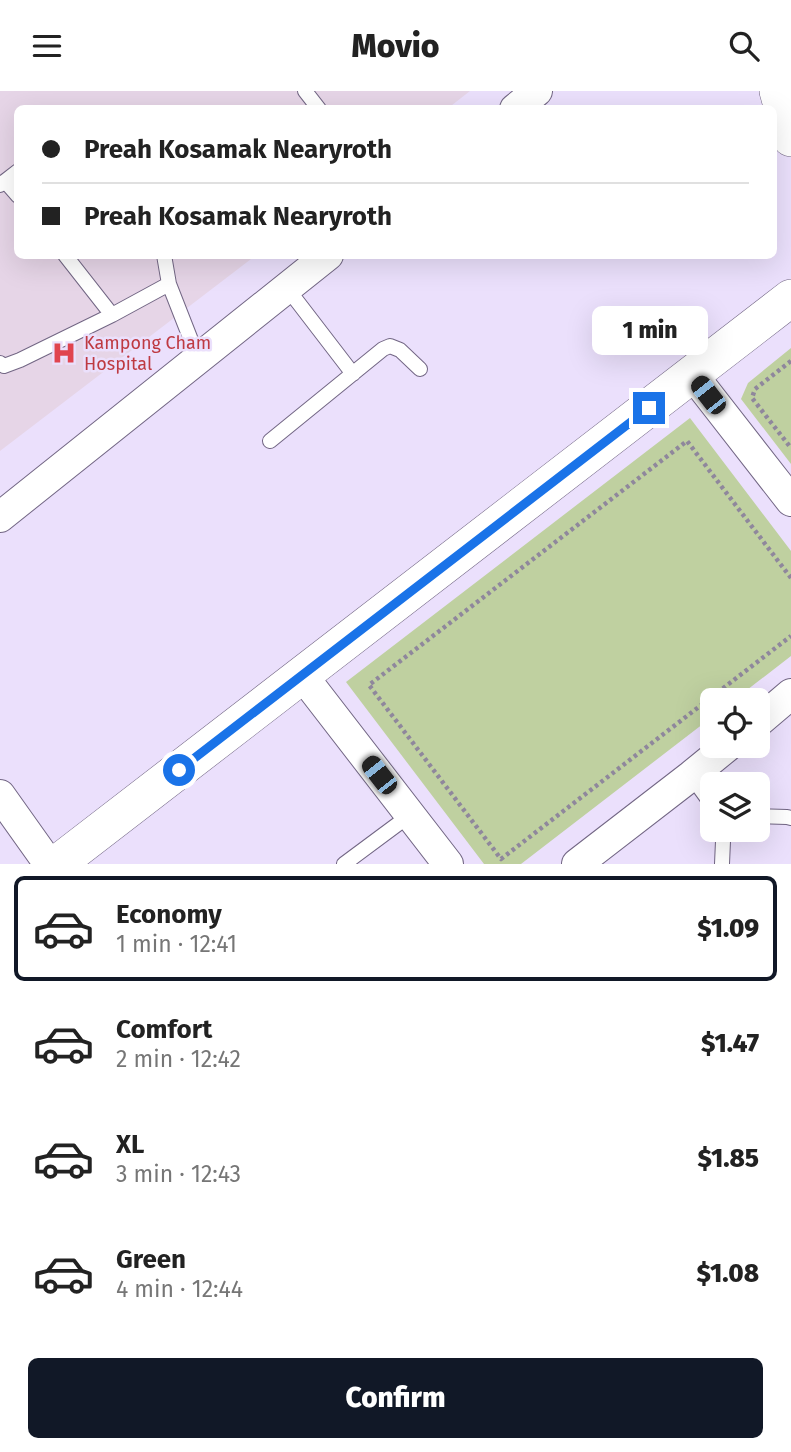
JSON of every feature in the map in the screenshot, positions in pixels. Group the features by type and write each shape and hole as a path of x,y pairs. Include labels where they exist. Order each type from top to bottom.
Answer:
{"street":[{"path":"520,105 537,91"},
{"path":"778,91 791,138"},
{"path":"0,517 323,259"},
{"path":"57,864 791,298"},
{"path":"692,374 791,501"},
{"path":"302,675 448,864"},
{"path":"770,712 791,694"},
{"path":"577,864 713,758"},
{"path":"0,795 49,864"}],"lane":[{"path":"68,259 112,315"},
{"path":"165,259 169,284 198,358"},
{"path":"0,363 4,366 20,361 169,284"},
{"path":"287,288 353,374"},
{"path":"270,441 383,349 390,346 400,350 420,369"},
{"path":"691,776 700,788"},
{"path":"344,864 410,815"},
{"path":"770,816 791,818"},
{"path":"722,864 723,842"}],"path":[{"path":"791,361 755,389 751,398 791,448"},
{"path":"791,578 687,441 369,685 501,859 791,636"}],"shaded area":[{"name":"Kampong Cham Hospital","path":"0,91 470,91 452,105 14,105 14,259 251,259 0,451"}],"green space":[{"path":"791,348 791,464 741,399 748,383"},
{"path":"690,418 791,551 791,656 750,688 700,688 700,726 521,864 484,864 346,682"}],"place":[{"name":"Kampong Cham Hospital","path":"64,353"}],"route":[{"path":"179,770 649,408"}]}
